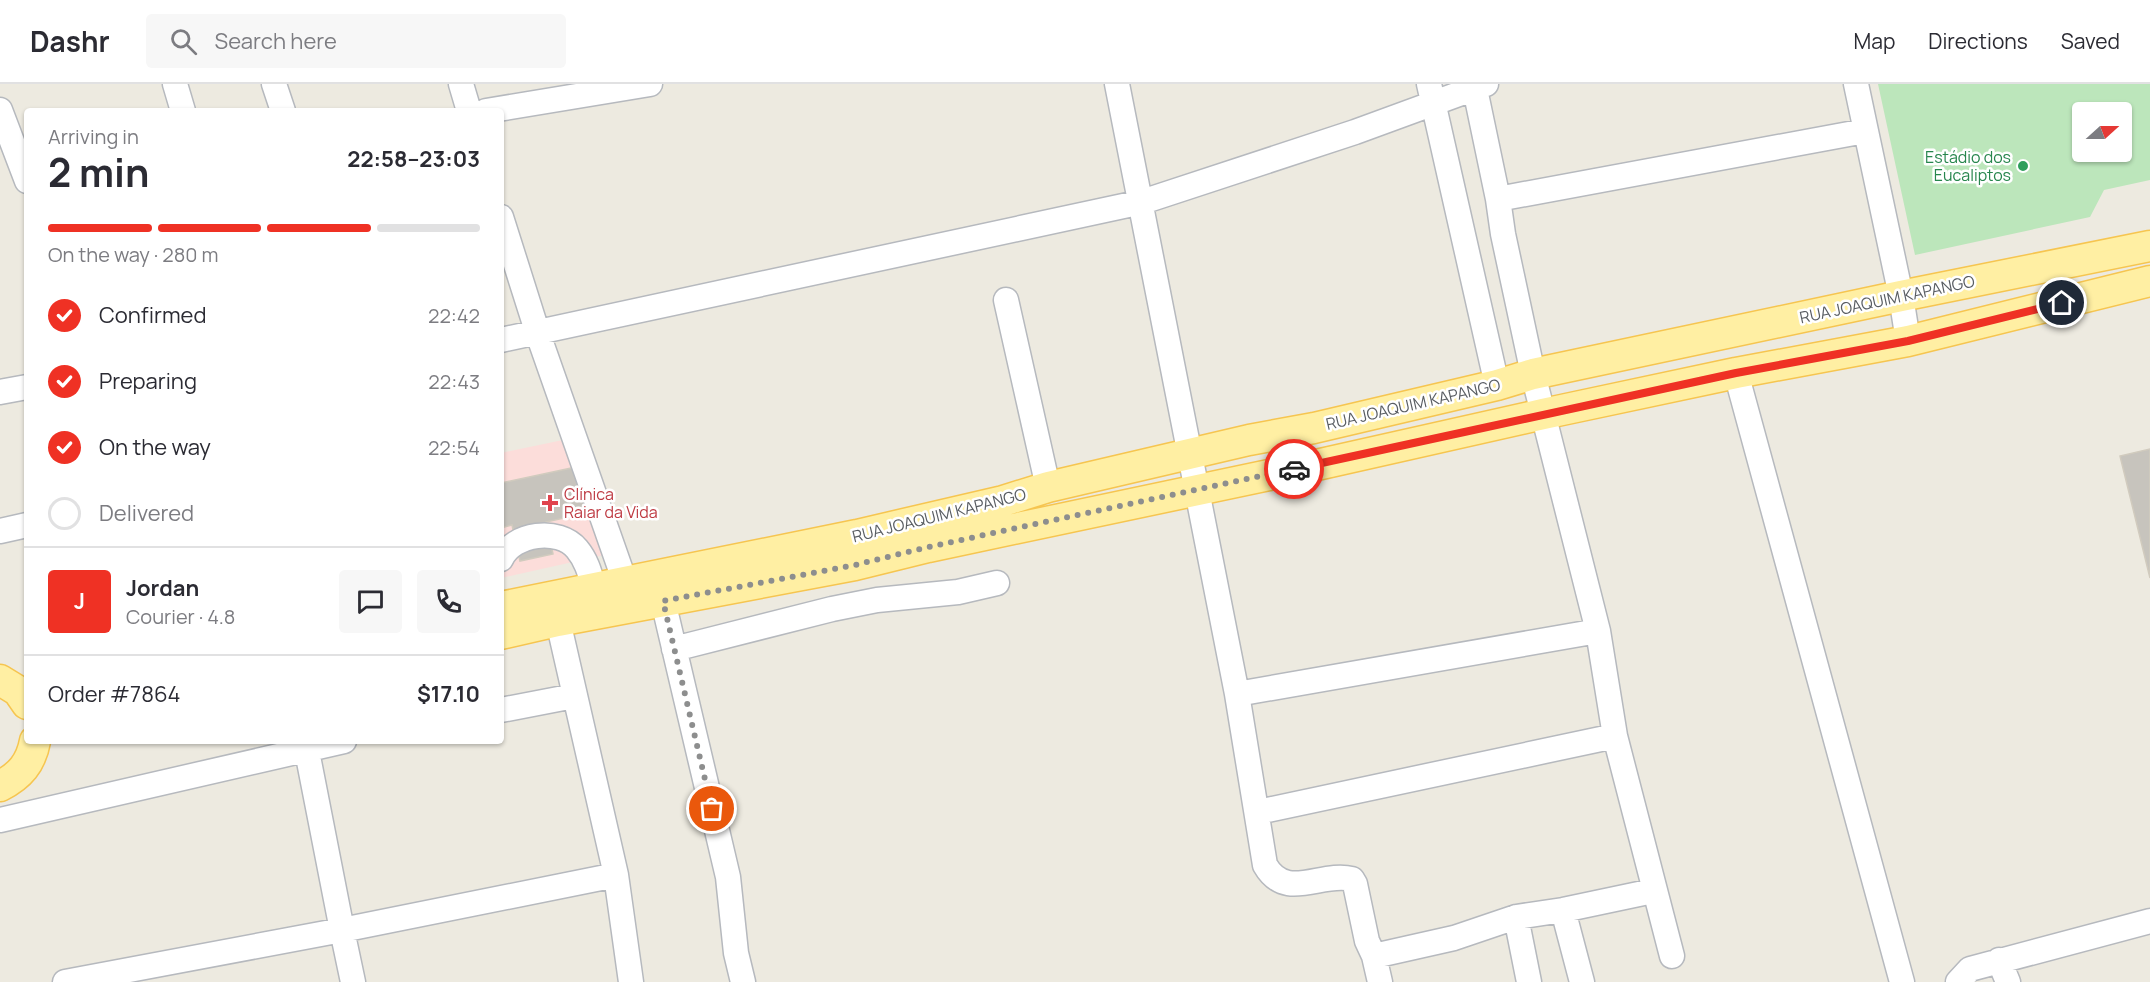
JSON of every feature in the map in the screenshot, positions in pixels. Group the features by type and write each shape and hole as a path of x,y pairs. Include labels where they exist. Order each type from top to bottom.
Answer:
{"main road":[{"name":"RUA JOAQUIM KAPANGO","path":"504,606 857,535 1003,501 1048,487 1497,385 1533,374 2150,246"},
{"name":"RUA JOAQUIM KAPANGO","path":"504,633 855,565 928,547 1321,464 1543,414 1736,373 1908,341 2150,281"},
{"path":"0,786 12,780 24,769 40,746"}],"street":[{"path":"175,84 182,108"},
{"path":"274,84 282,108"},
{"path":"461,84 468,108"},
{"path":"504,108 650,84"},
{"path":"1117,84 1237,694 1265,865 1278,880 1303,884 1341,877 1352,879 1380,982"},
{"path":"1856,84 1901,296 1908,341"},
{"path":"504,340 1142,202 1432,94 1480,86 1503,234 1533,374 1598,631 1615,736 1671,956"},
{"path":"1432,94 1497,385"},
{"path":"0,110 24,173"},
{"path":"1498,199 1865,131"},
{"path":"504,236 510,275 538,334 625,582"},
{"path":"1006,300 1048,487"},
{"path":"1736,373 1902,982"},
{"path":"0,392 24,388"},
{"path":"0,531 24,526"},
{"path":"504,554 509,547 521,541 541,536 557,537 577,549 588,566 594,588"},
{"path":"674,650 877,600 958,591 997,583"},
{"path":"663,601 728,877 736,953 743,982"},
{"path":"558,621 616,874 632,982"},
{"path":"1237,694 1598,631"},
{"path":"504,709 574,696"},
{"path":"1258,812 1615,736"},
{"path":"0,819 306,745 353,982"},
{"path":"65,982 342,930 616,874"},
{"path":"1374,956 1454,938 1516,917 1563,910 1653,891"},
{"path":"1563,910 1582,982"},
{"path":"1516,917 1529,982"},
{"path":"1958,982 1970,969 2150,921"},
{"path":"1999,960 2008,982"}],"shaded area":[{"name":"Clínica Raiar da Vida","path":"582,436 613,553 504,577 504,452"}],"green space":[{"name":"Estádio dos Eucaliptos","path":"1878,84 2150,84 2150,180 2104,190 2090,217 1915,255"}],"building":[{"path":"2150,449 2150,578 2120,456"},
{"path":"581,466 591,512 546,522 553,554 520,561 512,525 504,527 504,482"}],"way so far":[{"path":"712,809 663,601 855,565 928,547 1294,469"}],"place":[{"name":"Estádio dos Eucaliptos","path":"2023,166"},
{"name":"Clínica Raiar da Vida","path":"550,503"}],"route":[{"path":"1294,469 1736,373 1908,341 2062,303"}]}
